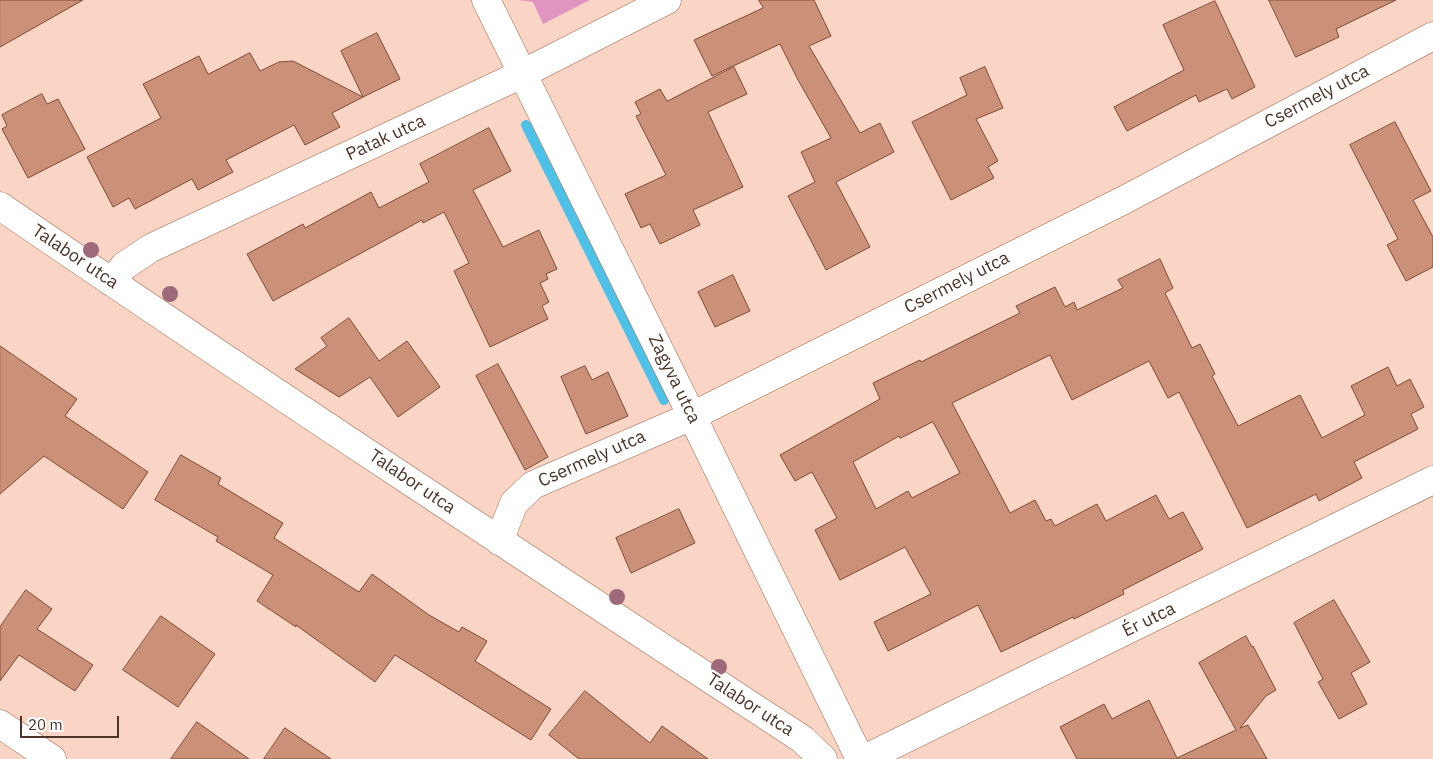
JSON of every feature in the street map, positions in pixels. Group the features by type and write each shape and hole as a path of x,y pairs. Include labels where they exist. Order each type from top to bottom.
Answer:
{"street":[{"name":"Zagyva utca","path":"486,0 860,759"},
{"name":"Patak utca","path":"111,282 124,266 151,248 522,74 667,0"},
{"name":"Csermely utca","path":"500,541 514,503 533,485 692,416 1124,200 1433,36"},
{"name":"Talabor utca","path":"0,206 111,282 802,740 823,759"},
{"name":"Ér utca","path":"864,759 1433,480"},
{"path":"0,724 52,759"}],"shaded area":[{"path":"519,0 590,0 543,24 533,2"}],"building":[{"path":"0,0 83,0 0,47"},
{"path":"759,0 814,0 831,36 809,46 860,133 880,123 894,152 836,182 870,247 826,270 788,196 815,182 801,152 831,138 780,44 712,76 694,40 763,8"},
{"path":"1269,0 1396,0 1336,29 1339,37 1296,57"},
{"path":"1215,1 1255,87 1232,99 1227,89 1199,102 1196,95 1127,131 1114,107 1184,70 1163,25"},
{"path":"377,33 400,79 363,97 341,51"},
{"path":"250,53 260,71 279,62 293,61 363,97 332,113 340,127 305,145 294,125 226,160 233,172 198,190 192,179 135,209 129,198 113,207 87,157 161,118 143,84 199,56 208,74"},
{"path":"734,67 747,94 708,112 743,187 693,210 700,225 660,244 650,224 641,228 625,194 666,175 636,116 641,114 635,102 660,89 667,101"},
{"path":"985,67 1003,108 976,119 998,161 988,167 994,178 951,200 912,122 967,95 960,78"},
{"path":"42,94 47,104 58,99 85,149 28,178 2,129 7,126 2,115"},
{"path":"1395,122 1431,191 1413,200 1433,237 1433,267 1406,281 1387,245 1398,239 1350,145"},
{"path":"489,128 511,171 473,190 503,247 539,230 557,269 546,274 548,279 540,283 549,302 542,306 548,319 490,347 454,271 469,263 444,212 423,223 422,220 273,301 247,254 303,224 305,228 371,192 379,208 429,182 420,164"},
{"path":"1160,259 1173,288 1165,293 1192,348 1200,344 1215,374 1212,376 1238,426 1300,395 1322,438 1365,415 1351,386 1388,367 1397,386 1410,379 1424,407 1411,414 1418,429 1354,462 1362,478 1319,501 1316,494 1247,528 1179,392 1168,398 1149,361 1072,400 1050,355 952,403 1010,513 1035,500 1046,521 1051,519 1055,526 1097,504 1106,521 1156,495 1169,519 1183,512 1203,549 1123,590 1124,594 1001,652 978,605 888,651 874,622 931,594 905,547 840,580 815,530 837,518 812,472 795,481 780,455 880,399 873,383 920,360 921,362 1020,313 1016,306 1055,287 1065,307 1074,302 1077,310 1123,288 1118,280","holes":["933,422 960,473 912,498 908,491 876,509 853,462 899,436 900,438"]},
{"path":"733,275 750,311 715,327 698,292"},
{"path":"349,318 379,361 407,341 440,387 398,417 370,377 339,397 295,369 327,346 321,338"},
{"path":"0,346 77,399 65,416 148,472 123,509 44,456 0,494"},
{"path":"498,364 548,457 525,470 476,376"},
{"path":"585,366 592,380 608,372 628,416 586,434 561,377"},
{"path":"181,455 221,478 218,484 283,523 274,538 359,592 372,574 429,615 459,632 462,627 487,641 475,661 551,709 531,740 395,655 375,682 296,625 296,627 257,601 273,575 216,541 218,537 155,500"},
{"path":"679,509 695,543 631,573 616,538"},
{"path":"26,590 52,609 37,629 93,665 75,691 19,655 0,681 0,627"},
{"path":"1334,600 1370,662 1351,673 1367,704 1339,719 1318,682 1323,679 1294,623"},
{"path":"161,616 215,654 178,707 123,670"},
{"path":"1246,636 1276,690 1266,696 1240,728 1248,725 1267,759 1077,759 1060,727 1104,704 1112,719 1149,700 1177,758 1236,730 1199,663"},
{"path":"585,691 650,743 662,726 708,759 579,759 549,735"},
{"path":"197,722 249,759 171,759"},
{"path":"285,728 331,759 264,759"}],"waterway":[{"path":"526,125 664,400"}]}
